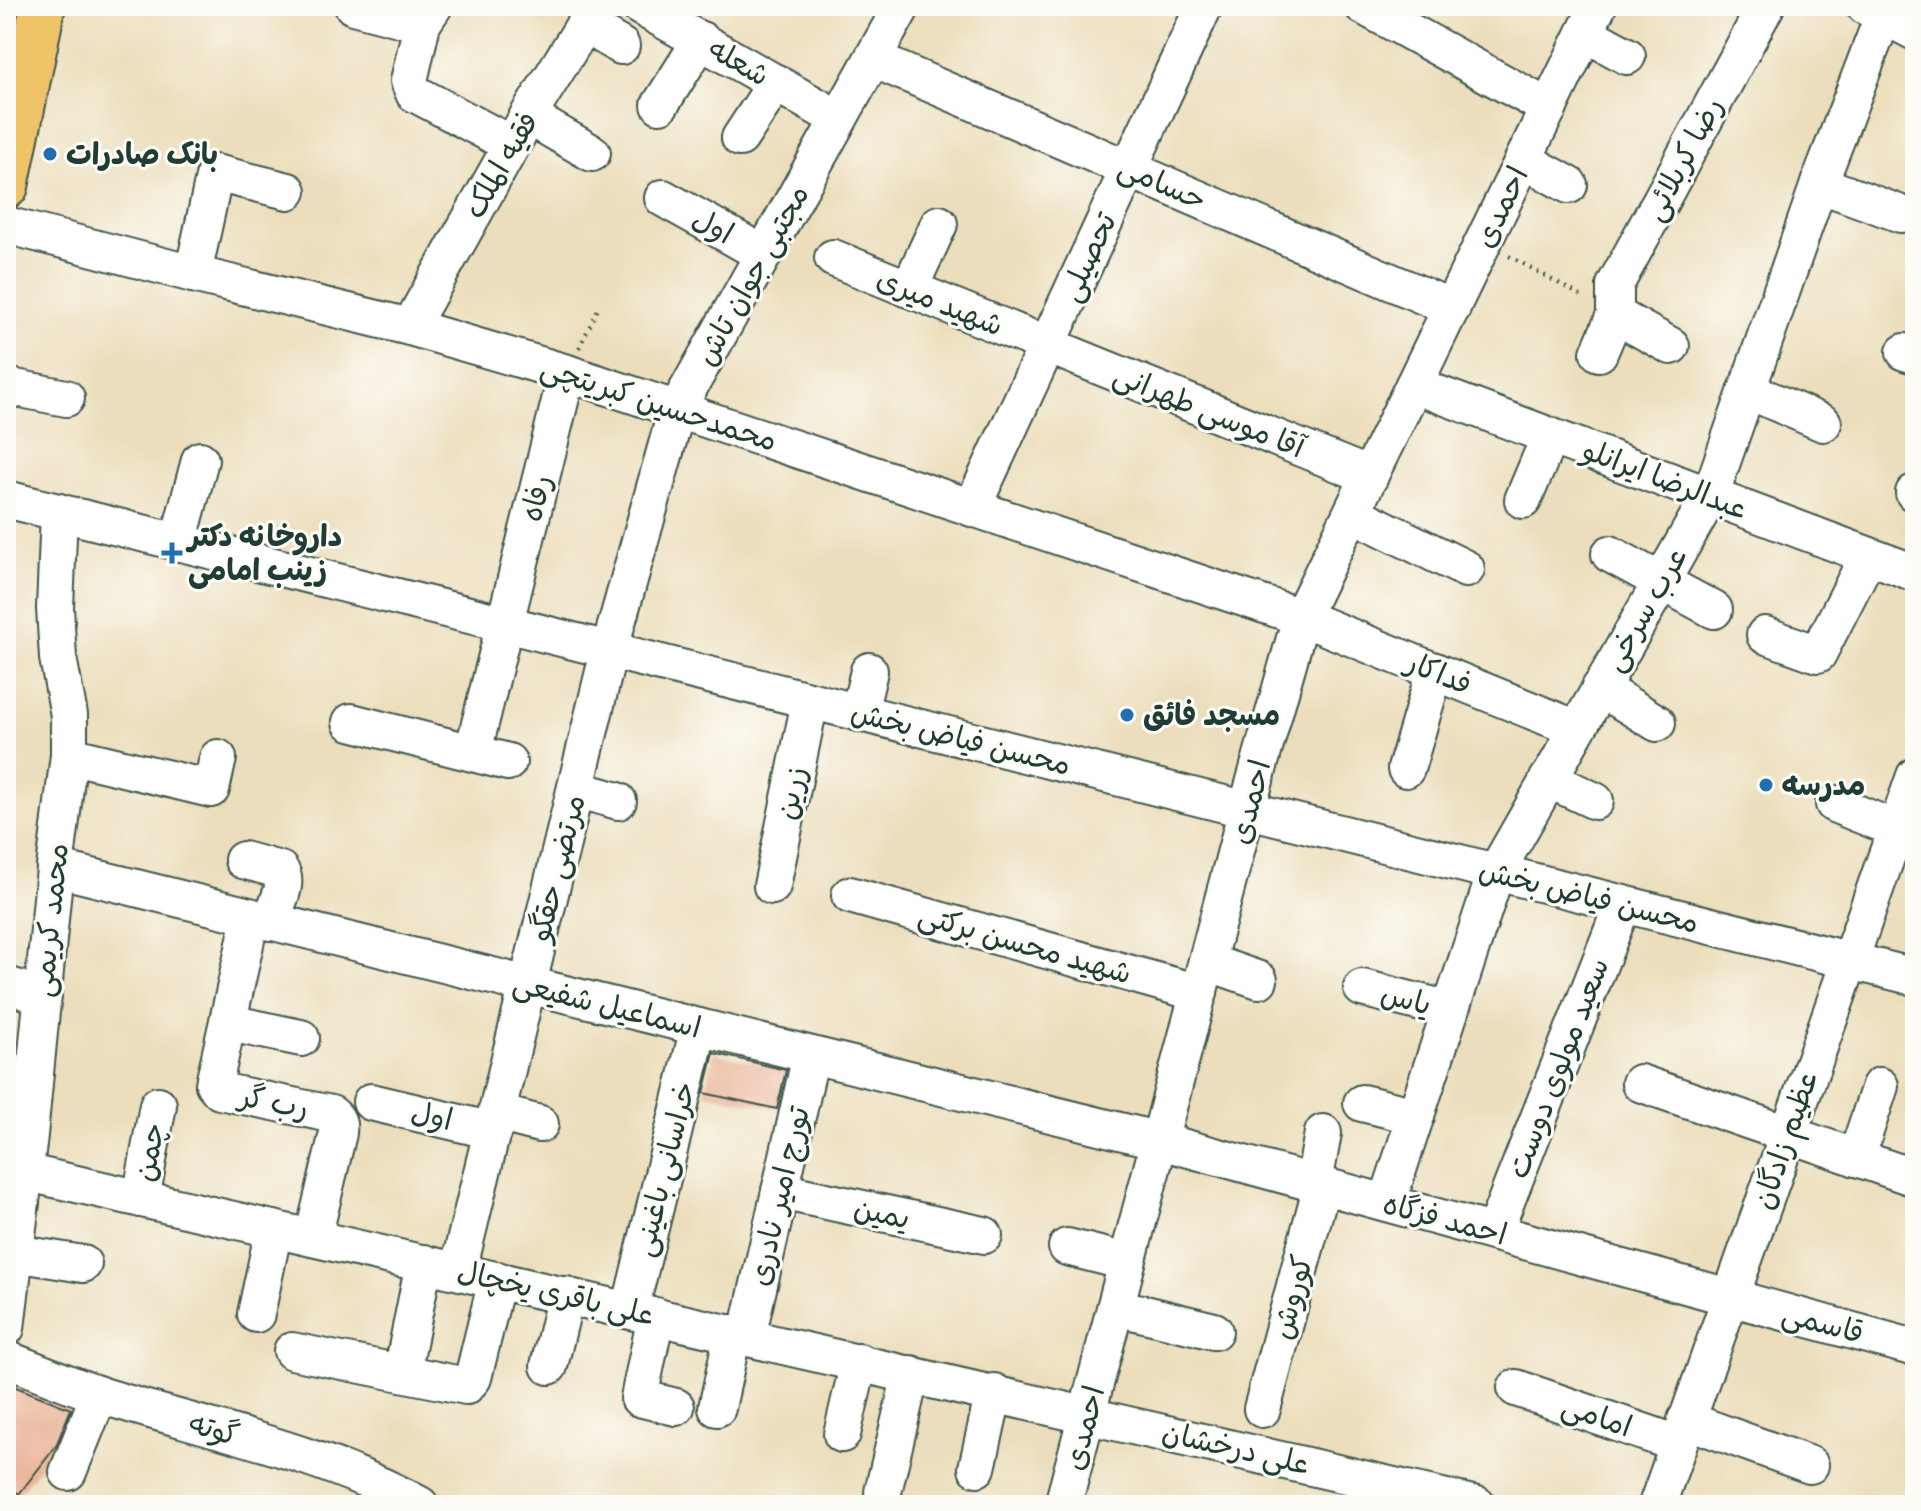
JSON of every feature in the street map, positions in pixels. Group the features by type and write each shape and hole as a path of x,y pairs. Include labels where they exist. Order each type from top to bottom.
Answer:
{"main road":[{"path":"6,186 28,30"}],"street":[{"path":"353,6 428,15 409,81 414,93 592,153"},
{"name":"شعله","path":"639,6 839,119"},
{"name":"مجتبی جوان تاش","path":"609,651 677,409 902,6"},
{"name":"تحصیلی","path":"972,508 1204,6"},
{"name":"رضا کربلائی","path":"1615,315 1615,285 1766,6"},
{"path":"1365,7 1549,108"},
{"path":"1879,9 1915,32"},
{"name":"عرب سرخی","path":"1387,1203 1496,872 1710,496 1879,9"},
{"path":"590,15 621,46"},
{"name":"فقیه الملک","path":"410,327 520,131 590,15"},
{"path":"1592,19 1627,56"},
{"name":"احمدی","path":"1063,1505 1247,809 1301,617 1592,19"},
{"path":"660,105 701,40"},
{"name":"حسامی","path":"873,59 1452,308"},
{"path":"740,138 776,83"},
{"path":"1524,160 1569,185"},
{"path":"193,274 215,173 288,191"},
{"path":"1819,184 1901,214"},
{"name":"اول","path":"663,198 763,254"},
{"path":"909,289 939,224"},
{"name":"محمدحسین کبریتچی","path":"6,225 410,327 567,373 1301,617"},
{"name":"شهید میری","path":"833,258 1048,345"},
{"path":"1599,353 1615,315 1671,346"},
{"name":"آقا موسی طهرانی","path":"1048,345 1370,476"},
{"name":"رفاه","path":"473,752 567,373"},
{"name":"عبدالرضا ایرانلو","path":"1414,385 1915,573"},
{"path":"6,386 66,398"},
{"path":"1747,390 1823,423"},
{"path":"1523,500 1550,436"},
{"path":"178,543 200,460"},
{"name":"محسن فیاض بخش","path":"6,499 1915,977"},
{"name":"محمد کریمی","path":"6,1328 24,1172 18,1132 43,996 69,755 69,715 58,658 55,608 59,512"},
{"path":"1352,513 1466,569"},
{"path":"1610,554 1714,610"},
{"path":"1765,635 1818,654 1868,556"},
{"name":"فداکار","path":"1301,617 1577,729"},
{"name":"مرتضی حقگو","path":"402,1373 495,1122 609,651"},
{"path":"859,713 869,671"},
{"path":"1406,769 1435,671"},
{"path":"1600,688 1657,723"},
{"name":"زرین","path":"772,886 810,701"},
{"path":"351,722 508,762"},
{"path":"69,755 211,789 218,758"},
{"name":"عظیم زادگان","path":"1657,1505 1849,961 1899,855 1915,776"},
{"path":"1548,779 1595,801"},
{"path":"576,789 618,801"},
{"path":"1834,804 1899,855"},
{"path":"243,860 280,870 285,876 260,920"},
{"name":"اسماعیل شفیعی","path":"55,868 1160,1141"},
{"name":"شهید محسن برکتی","path":"850,895 1203,977"},
{"name":"سعید مولوی دوست","path":"1494,1232 1623,904"},
{"name":"رب گر","path":"260,920 214,1084 216,1090 331,1114 339,1125 313,1238"},
{"path":"1203,977 1259,980"},
{"path":"6,985 43,996"},
{"name":"یاس","path":"1362,988 1450,1010"},
{"path":"229,1023 301,1038"},
{"name":"خراسانی باغینی","path":"676,1407 639,1398 643,1313 699,1027"},
{"name":"تورج امیر نادری","path":"717,1408 780,1191 811,1055"},
{"path":"1640,1083 1915,1178"},
{"path":"1856,1158 1880,1086"},
{"name":"اول","path":"371,1102 495,1122 540,1124"},
{"path":"1362,1103 1416,1116"},
{"name":"چمن","path":"141,1199 158,1105"},
{"path":"1318,1184 1323,1133"},
{"name":"احمد فزگاه","path":"1160,1141 1730,1297"},
{"name":"علی باقری یخچال","path":"24,1172 1087,1414"},
{"name":"کوروش","path":"1262,1409 1318,1184"},
{"name":"یمین","path":"780,1191 984,1235"},
{"path":"256,1314 274,1229"},
{"path":"1067,1247 1127,1262"},
{"path":"15,1253 83,1264"},
{"path":"292,1351 466,1386 471,1383 497,1280"},
{"path":"549,1366 566,1295"},
{"name":"قاسمی","path":"1730,1297 1915,1348"},
{"path":"1116,1307 1214,1331"},
{"name":"گوته","path":"6,1359 99,1395 334,1465 382,1484 420,1505"},
{"path":"842,1434 859,1362"},
{"path":"883,1492 911,1374"},
{"name":"امامی","path":"1516,1388 1810,1465"},
{"path":"977,1468 994,1392"},
{"path":"68,1472 99,1395"},
{"name":"علی درخشان","path":"1087,1414 1345,1490 1477,1505"}],"path":[{"path":"1483,242 1615,315"},
{"path":"567,373 599,307"}],"building":[{"path":"714,1053 786,1070 777,1109 704,1093"},
{"path":"6,1383 71,1409 56,1446 19,1494 6,1484"}],"place":[{"name":"بانک صادرات","path":"50,154"},
{"name":"داروخانه دکتر زینب امامی","path":"172,553"},
{"name":"مسجد فائق","path":"1127,715"},
{"name":"مدرسه","path":"1766,785"}]}
